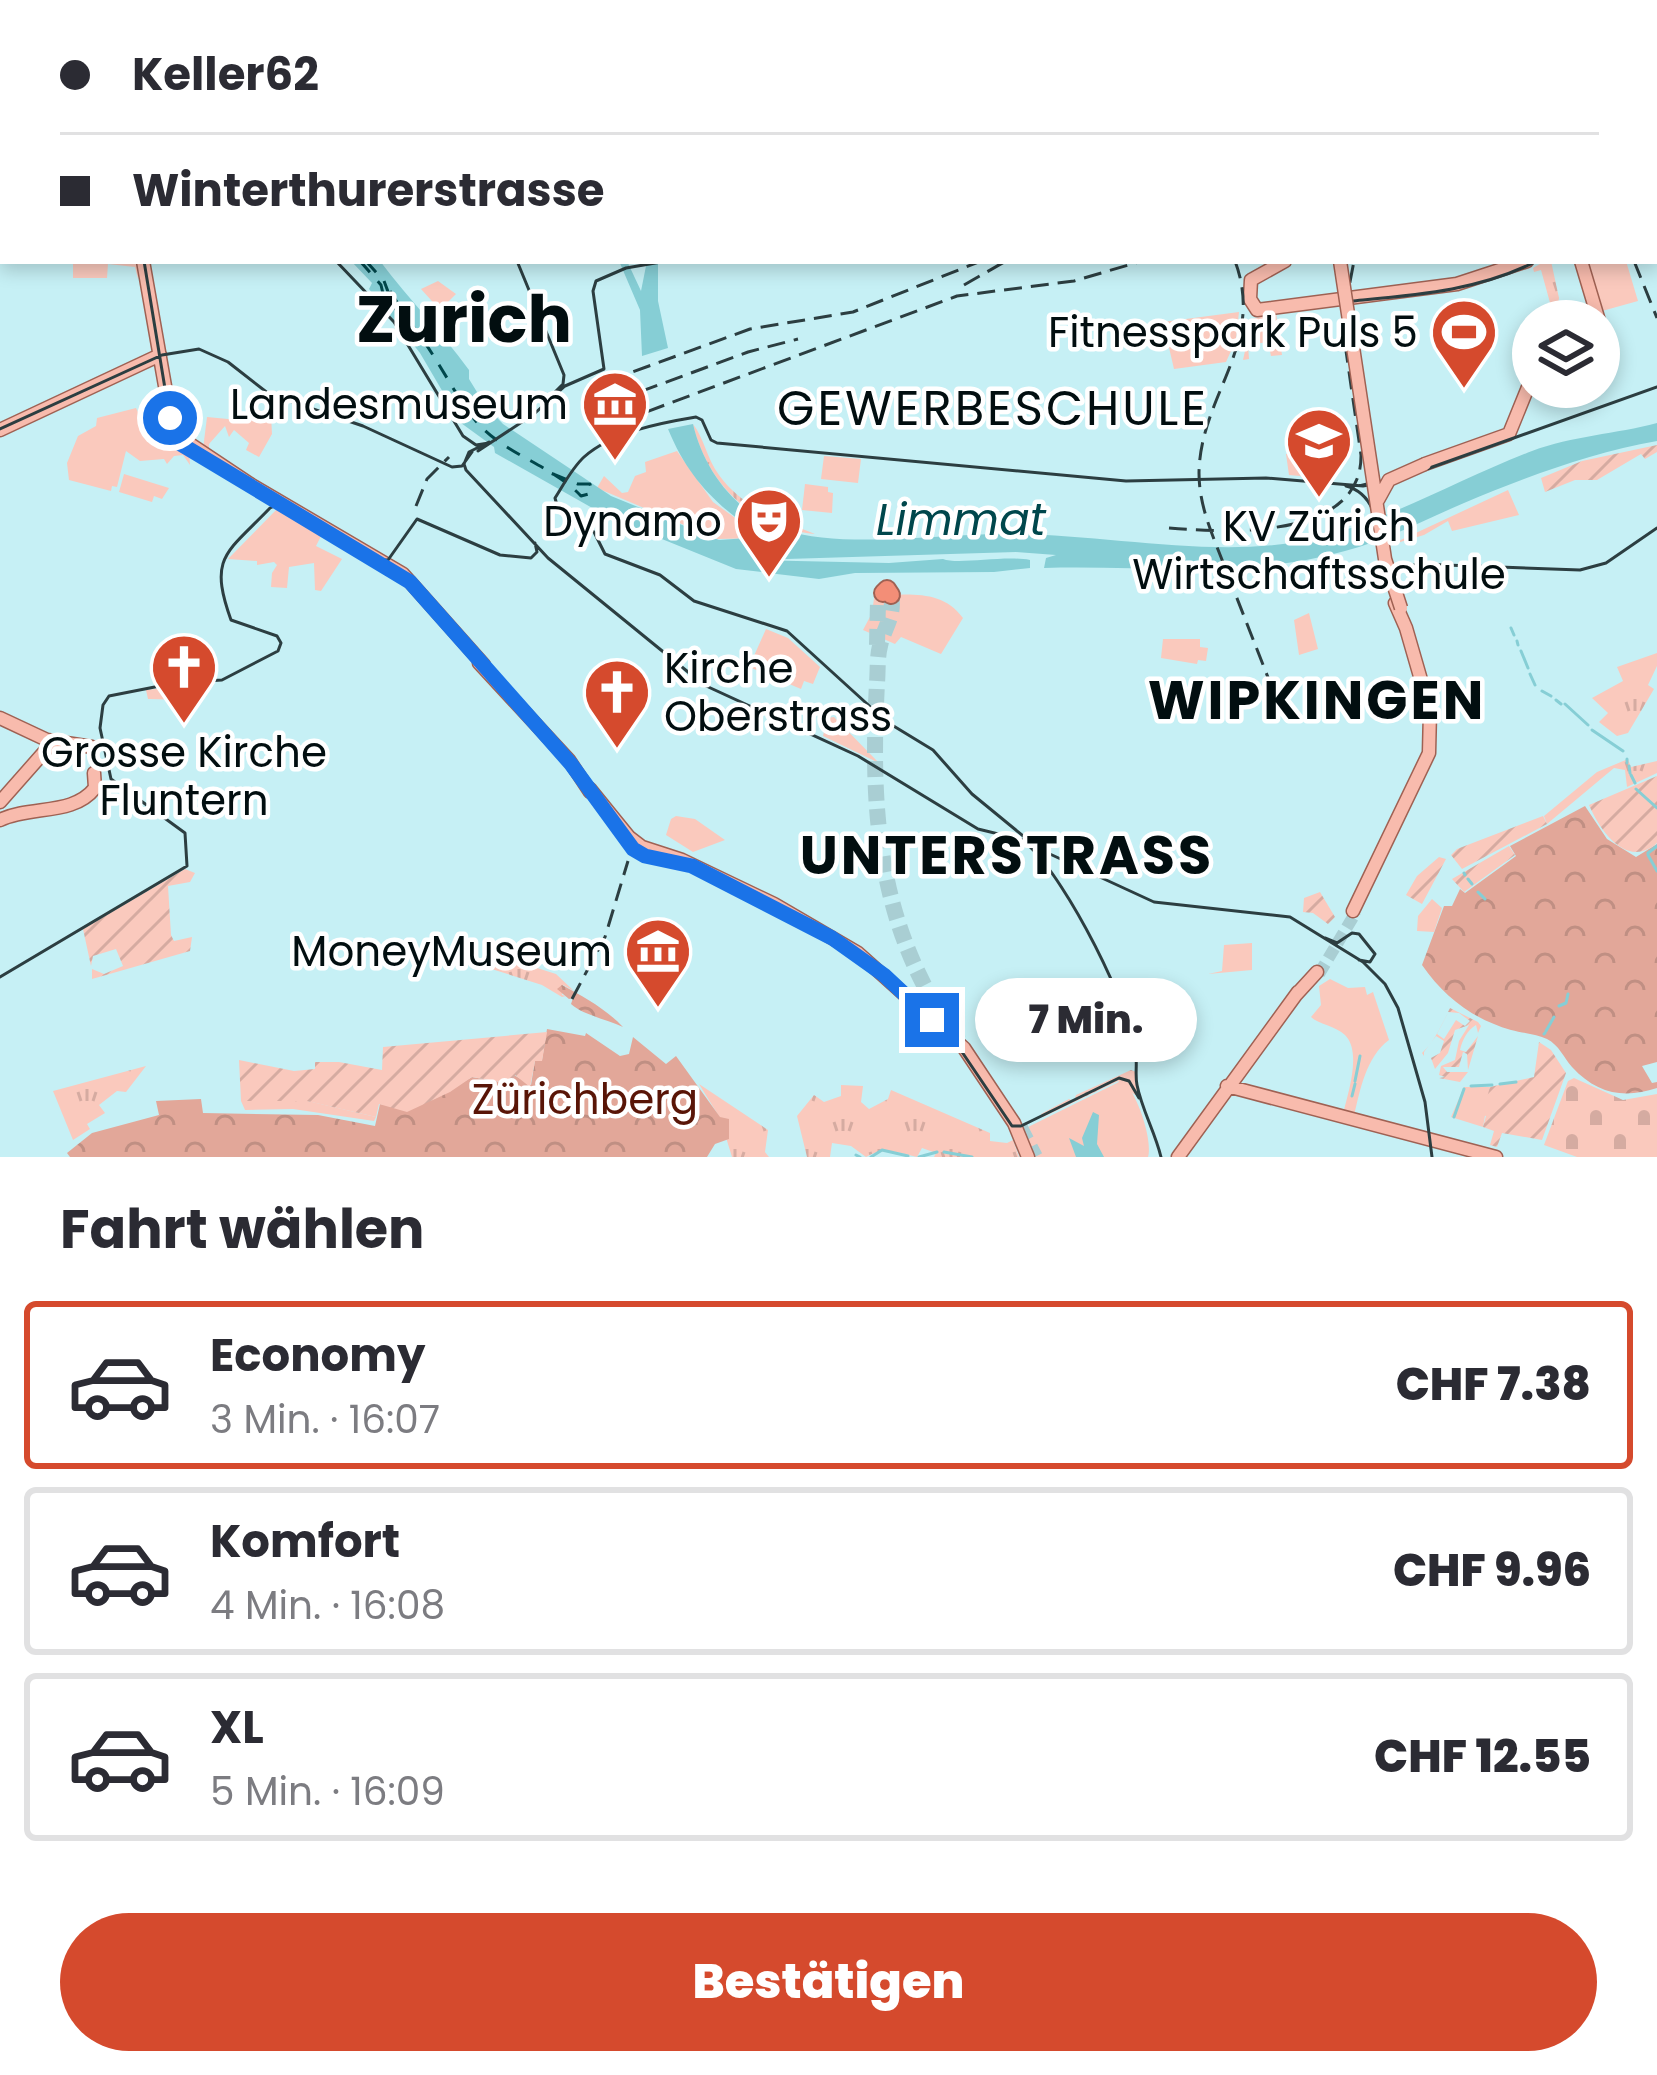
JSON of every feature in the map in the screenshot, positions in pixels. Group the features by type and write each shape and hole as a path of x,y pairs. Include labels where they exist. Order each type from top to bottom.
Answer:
{"main road":[{"path":"145,264 175,434 410,582 550,739 633,845 686,863 863,959 964,1048 1014,1123 1026,1157"},
{"path":"1281,264 1252,281 1250,298 1263,311 1456,280 1507,264"},
{"path":"1336,264 1387,566 1431,722 1425,766 1354,912"},
{"path":"1336,264 1383,566 1402,615"},
{"path":"1340,297 1457,284 1518,264"},
{"path":"1582,264 1593,300"},
{"path":"0,428 160,355"},
{"path":"1377,507 1389,480 1509,434 1520,408"},
{"path":"0,718 53,742 92,747"},
{"path":"0,802 53,742"},
{"path":"0,820 27,809 76,805 94,790 94,773"},
{"path":"1180,1157 1232,1084 1298,992 1318,973 1232,1084"},
{"path":"938,1026 968,1061 1026,1157"},
{"path":"1232,1084 1492,1157"}],"green space":[{"path":"73,264 108,264 107,278 73,278"},
{"path":"1540,264 1552,264 1559,300 1549,300 1541,270 1534,272"},
{"path":"1589,264 1627,264 1638,301 1620,306 1620,300 1599,300"},
{"path":"438,281 456,294 440,310 421,289"},
{"path":"1239,312 1236,340 1226,362 1174,369 1163,322"},
{"path":"1276,313 1282,355 1271,356 1268,342 1248,345 1249,359 1243,360 1252,319"},
{"path":"136,408 138,412 165,408 170,436 189,451 190,465 183,455 167,464 164,459 140,461 126,451 117,487 112,486 111,491 69,480 67,463 78,436 96,426 97,418"},
{"path":"256,409 271,415 272,434 259,457 246,450 249,443 234,430 229,437 225,426 209,450 203,449 207,417 249,421"},
{"path":"693,424 715,469 739,496 815,534 772,523 736,500 709,466"},
{"path":"1657,445 1657,452 1645,459 1641,454 1597,480 1575,480 1545,492 1541,478 1582,461"},
{"path":"677,451 713,502 763,538 717,539 597,488 604,476 622,493 628,492 635,476 646,472 645,462"},
{"path":"1325,451 1332,479 1289,475 1286,454"},
{"path":"824,456 861,459 858,483 821,479"},
{"path":"124,474 169,488 162,499 154,496 152,502 119,492"},
{"path":"805,484 828,487 833,493 832,513 802,510"},
{"path":"1508,490 1519,515 1452,531 1448,521 1424,535 1390,545"},
{"path":"278,508 322,534 316,546 342,559 321,591 315,590 314,563 289,567 287,588 271,587 274,562 257,565 257,561 228,559"},
{"path":"875,591 885,595 928,596 947,603 963,618 941,654 901,637 895,644 863,630 872,613"},
{"path":"1309,613 1318,649 1299,655 1294,620"},
{"path":"766,629 788,638 820,667 813,684 804,681 801,689 749,667"},
{"path":"1163,639 1200,639 1200,647 1208,648 1206,661 1161,658"},
{"path":"1657,653 1648,685 1654,689 1628,733 1617,736 1599,722 1608,713 1592,698 1623,681 1617,667"},
{"path":"203,684 207,696 191,700 148,699 146,690"},
{"path":"834,717 879,763 823,736 827,718"},
{"path":"1628,759 1631,767 1657,761 1657,773 1627,787 1625,770 1614,768 1547,824 1544,816 1597,772"},
{"path":"1657,776 1657,843 1646,850 1626,850 1608,836 1589,805"},
{"path":"1585,806 1607,839 1636,857 1657,844 1657,1062 1642,1066 1657,1088 1645,1091 1612,1092 1591,1083 1551,1042 1472,1013 1450,997 1422,965 1444,906 1452,906 1460,889 1465,893 1516,856 1510,846"},
{"path":"676,816 695,819 725,840 693,852 666,835"},
{"path":"1543,816 1547,824 1462,869 1451,855 1457,849"},
{"path":"1509,846 1515,855 1464,892 1452,879"},
{"path":"1439,857 1446,859 1422,904 1406,895 1417,876"},
{"path":"185,869 195,873 190,882 168,886 171,935 174,941 192,937 190,951 92,979 92,969 104,974 123,966 116,949 93,956 91,966 83,929"},
{"path":"1320,892 1335,917 1328,924 1303,912 1304,898"},
{"path":"1432,899 1442,908 1434,932 1417,931 1418,916"},
{"path":"1252,943 1252,970 1208,974 1222,971 1224,945"},
{"path":"487,952 556,974 574,991 563,985 566,996 562,997 542,985 482,966"},
{"path":"1330,979 1348,988 1365,987 1367,995 1373,992 1389,1040 1369,1065 1354,1116 1343,1114 1352,1073 1350,1042 1311,1017 1321,1005 1319,986"},
{"path":"562,985 623,1027 576,1008 571,1004 573,998 557,989"},
{"path":"1450,1008 1478,1022 1481,1026 1478,1033 1476,1025 1470,1030 1460,1050 1466,1052 1478,1036 1468,1070 1463,1052 1459,1067 1443,1067 1447,1072 1468,1072 1460,1082 1439,1075 1441,1066 1455,1060 1469,1025 1455,1030 1448,1053 1435,1069 1431,1058 1440,1053 1444,1041 1436,1036 1432,1042 1448,1013 1437,1034 1444,1039 1456,1020 1465,1026 1470,1021 1448,1012"},
{"name":"Zürichberg","path":"547,1029 586,1033 620,1056 629,1054 633,1037 666,1064 676,1056 720,1117 729,1119 729,1139 715,1144 707,1157 70,1157 67,1153 92,1133 159,1115 156,1101 201,1099 203,1113 318,1115 375,1126 380,1104 419,1104 472,1077 511,1084 514,1075 531,1085 535,1060 542,1060"},
{"path":"547,1032 542,1061 535,1061 530,1087 515,1075 512,1084 472,1077 407,1112 379,1104 376,1117 307,1101 241,1101 239,1060 294,1071 315,1069 315,1062 382,1070 383,1047"},
{"path":"1539,1042 1551,1050 1566,1073 1542,1140 1502,1133 1497,1147 1490,1145 1494,1131 1483,1127 1486,1116 1482,1115 1490,1087 1534,1077"},
{"path":"146,1066 126,1092 117,1091 99,1105 105,1113 73,1140 53,1091"},
{"path":"1131,1070 1136,1072 1140,1094 1118,1081 1043,1117 1041,1114 1069,1099 1074,1101 1076,1095"},
{"path":"1574,1078 1623,1100 1657,1094 1657,1157 1577,1157 1544,1145 1568,1081"},
{"path":"1123,1080 1143,1117 1148,1157 1031,1157 1024,1129"},
{"path":"699,1084 768,1130 765,1152 769,1157 732,1157 720,1118"},
{"path":"841,1085 863,1086 861,1102 869,1109 888,1099 891,1090 990,1133 990,1141 1013,1140 1019,1157 934,1157 936,1153 922,1148 917,1157 885,1151 866,1157 851,1146 832,1143 830,1157 807,1157 797,1116 814,1095 824,1102 841,1096"},
{"path":"1464,1087 1490,1087 1483,1127 1451,1117"},
{"path":"241,1101 308,1101 376,1117 374,1121 293,1109 245,1110"}],"water":[{"name":"Limmat","path":"354,264 382,264 458,355 485,405 503,424 611,496 719,540 763,537 707,491 685,463 668,429 693,424 714,474 737,502 767,523 808,536 862,540 1042,535 1205,547 1284,544 1321,537 1563,442 1657,423 1657,441 1535,475 1391,535 1308,560 1233,568 1044,568 1046,558 1056,555 1016,552 753,560 1019,559 1030,560 1030,568 855,573 819,579 736,569 610,518 495,453 494,447 461,423 420,353 369,289 372,283"},
{"path":"620,264 628,264 641,291 646,264 658,264 658,301 668,348 642,356 640,310"},
{"path":"1093,1112 1099,1115 1097,1144 1104,1157 1076,1157 1069,1138 1084,1146 1082,1138"}],"waterway":[{"path":"1511,628 1514,635"},
{"path":"1517,641 1518,645"},
{"path":"1521,651 1528,668"},
{"path":"1530,674 1535,685"},
{"path":"1542,691 1551,696"},
{"path":"1556,700 1561,704"},
{"path":"1565,704 1588,725"},
{"path":"1592,730 1623,751"},
{"path":"1629,766 1630,773"},
{"path":"1631,775 1635,783"},
{"path":"1636,789 1657,808"},
{"path":"1648,853 1657,846"},
{"path":"1648,855 1657,871"},
{"path":"1468,879 1472,884"},
{"path":"1478,892 1485,899"},
{"path":"1559,1006 1566,1003 1568,994"},
{"path":"1546,1031 1554,1017"},
{"path":"1355,1081 1360,1056"},
{"path":"1500,1084 1516,1082"},
{"path":"1352,1096 1355,1084"},
{"path":"1471,1086 1492,1085"},
{"path":"1454,1117 1464,1089"},
{"path":"871,1157 882,1150 908,1156"},
{"path":"919,1157 937,1152"},
{"path":"944,1152 972,1157"},
{"path":"856,1155 860,1157"}],"ferry route":[{"path":"363,264 381,285 385,302"},
{"path":"369,264 384,281 390,297 385,303 409,322 475,420 513,451 553,474"},
{"path":"390,291 407,318"},
{"path":"548,472 553,474"},
{"path":"553,474 590,484 592,493 581,496 553,474"}],"tunnel":[{"path":"877,645 878,602 883,593"},
{"path":"891,595 878,655 875,732 885,870 911,957 959,1041"},
{"path":"1319,974 1356,912"},
{"path":"1019,1126 1035,1157"}],"tram line":[{"path":"144,264 176,437 407,579 566,758 634,847 696,868 838,942 881,973 960,1049 1012,1126 1021,1126 1119,1078 1129,1081 1139,1098"},
{"path":"339,264 394,322 463,436 476,445 489,443"},
{"path":"518,264 564,375 554,393"},
{"path":"478,451 534,414 565,386 604,369 593,291 596,281 649,264"},
{"path":"1344,264 1345,304 1371,477 1359,486"},
{"path":"1343,289 1344,297 1351,301 1423,294 1492,279 1530,264"},
{"path":"0,429 162,355 199,349 228,362 269,394 363,426 452,467 462,466 472,452"},
{"path":"1432,1157 1425,1102 1398,1008 1385,984 1363,962 1290,917 1154,902 1039,849 972,794 933,750 887,722 787,631 694,601 660,575 605,554 594,532 558,509 555,498 595,448 637,430 696,417 717,443 1126,481 1266,478 1363,486 1393,481 1657,387"},
{"path":"489,442 469,452 466,470 548,558 704,685 858,756 978,829 1027,841"},
{"path":"1346,486 1371,507 1383,563 1392,570 1419,564 1580,570 1606,563 1657,528"},
{"path":"0,977 187,866 185,833 111,779 100,728 103,705 109,696 175,683 222,680 278,651 277,636 231,620 221,582 233,546 270,508 279,504 288,508"},
{"path":"374,560 388,560 417,519 500,555 531,558 537,552 535,543"},
{"path":"1030,847 1061,887 1110,977 1132,1035 1137,1085 1161,1157"},
{"path":"1325,938 1337,943 1359,934 1375,954 1370,962 1359,960"}],"railway":[{"path":"608,381 750,329 853,312 973,264"},
{"path":"964,285 1001,264"},
{"path":"622,421 957,296 1074,281 1132,264"},
{"path":"1236,264 1243,318 1202,445 1200,486 1212,534 1283,716"},
{"path":"1169,528 1224,531 1288,525 1340,503 1355,483 1361,455 1342,323 1353,264"},
{"path":"1635,264 1657,318"},
{"path":"615,401 748,352 798,339"},
{"path":"416,506 427,479 449,457"},
{"path":"572,999 605,937 628,861"}],"place":[{"name":"Fitnesspark Puls 5","path":"1464,391"},
{"name":"Landesmuseum","path":"615,463"},
{"name":"KV Zürich Wirtschaftsschule","path":"1319,500"},
{"name":"Dynamo","path":"769,580"},
{"name":"Grosse Kirche Fluntern","path":"184,726"},
{"name":"Kirche Oberstrass","path":"617,751"},
{"name":"MoneyMuseum","path":"658,1010"}],"district":[{"name":"Zurich","path":"464,319"},
{"name":"GEWERBESCHULE","path":"993,408"},
{"name":"WIPKINGEN","path":"1317,700"},
{"name":"UNTERSTRASS","path":"1007,855"}],"route":[{"path":"170,418 179,443 410,582 550,739 638,853 686,863 832,938 884,975 932,1020"}]}
